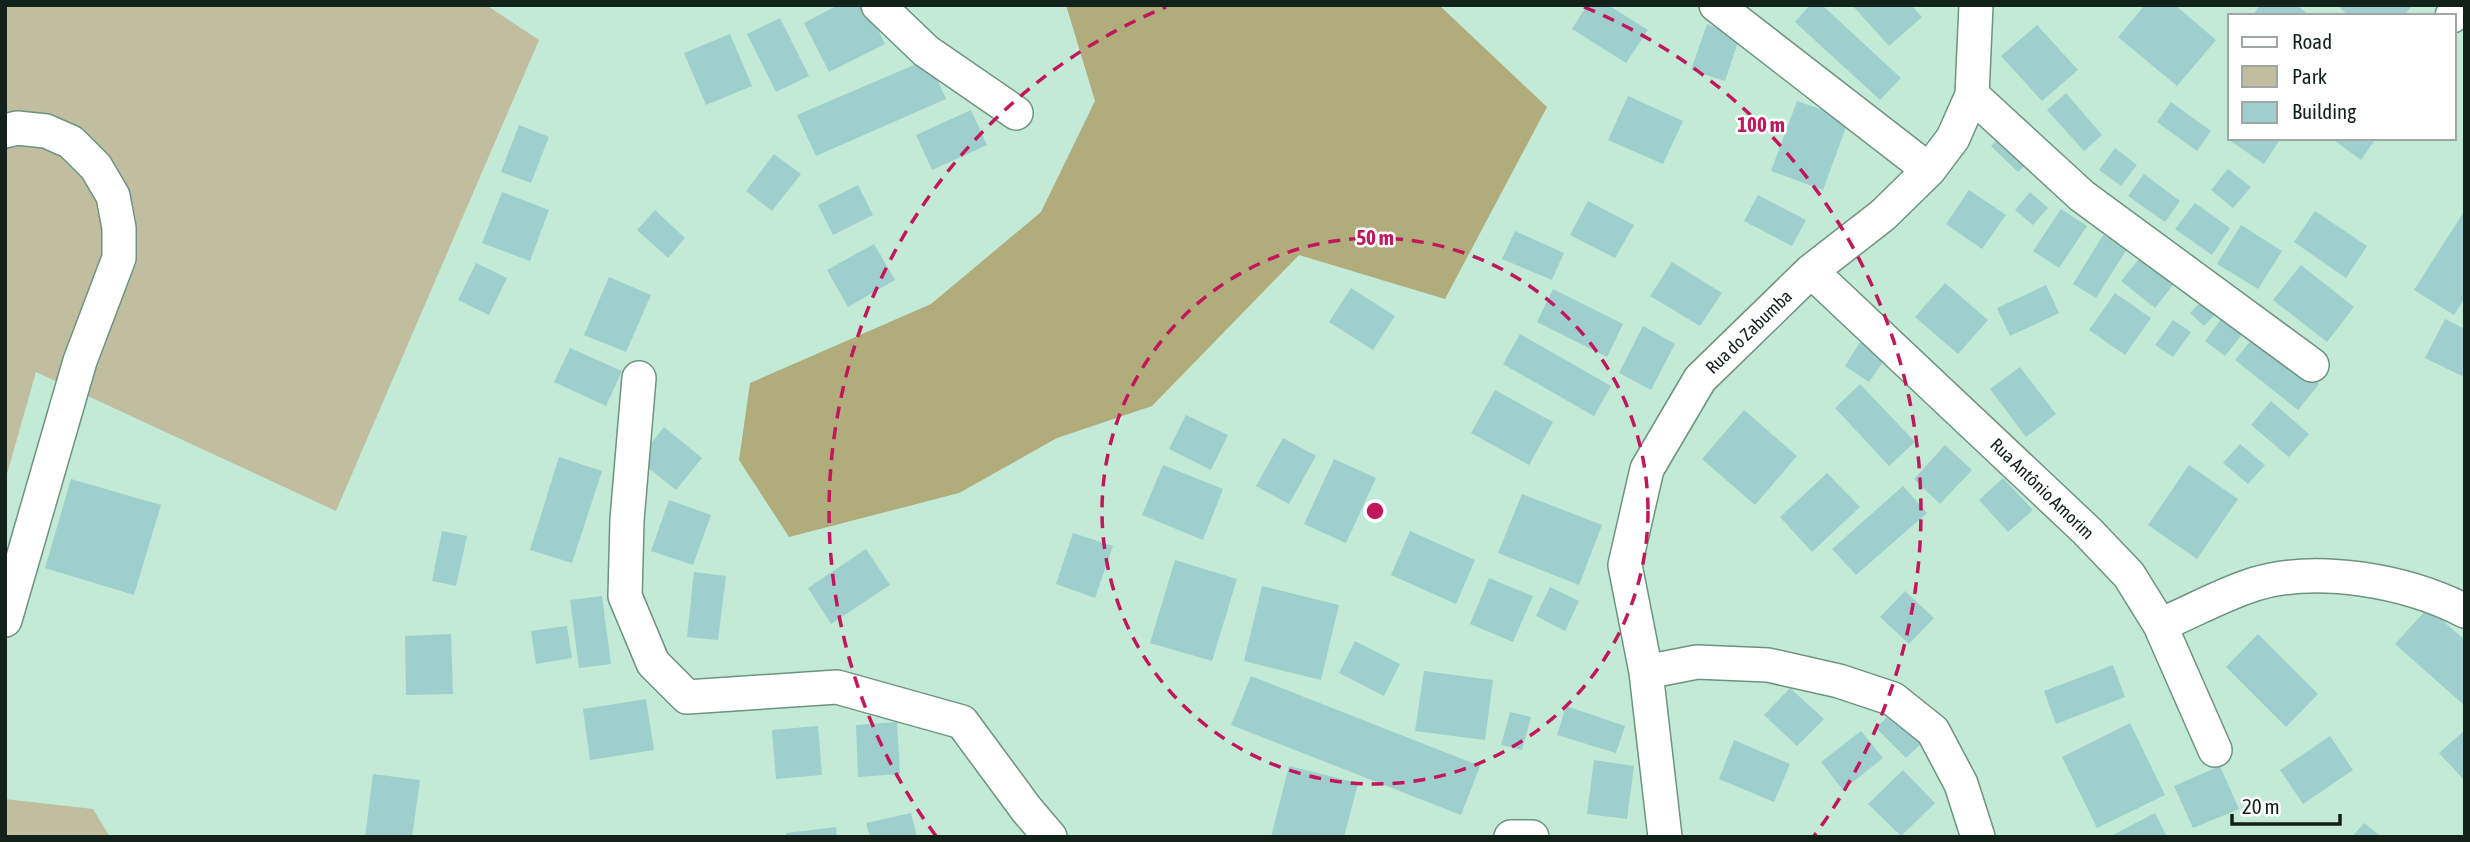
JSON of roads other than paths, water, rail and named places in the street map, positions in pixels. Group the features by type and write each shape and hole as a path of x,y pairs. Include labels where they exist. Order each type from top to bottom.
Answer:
{"street":[{"path":"878,5 926,51 1016,113"},
{"path":"1716,5 1928,170"},
{"name":"Rua do Zabumba","path":"1665,837 1646,672 1625,565 1647,469 1700,379 1811,271 1883,215 1928,170 1952,138 1972,95 1976,5"},
{"path":"1972,95 2082,196 2312,365"},
{"path":"5,131 17,128 46,131 71,142 96,167 113,196 119,228 119,258 80,361 5,620"},
{"name":"Rua Antônio Amorim","path":"1811,271 2087,531 2129,575 2160,625 2215,750"},
{"path":"639,378 627,520 625,596 653,663 687,696 838,687 962,722 1050,837"},
{"path":"2160,625 2255,584 2304,577 2351,577 2401,587 2465,611"},
{"path":"1646,672 1697,662 1768,665 1839,681 1893,699 1933,731 1961,784 1978,837"},
{"path":"1511,837 1532,837"}]}
